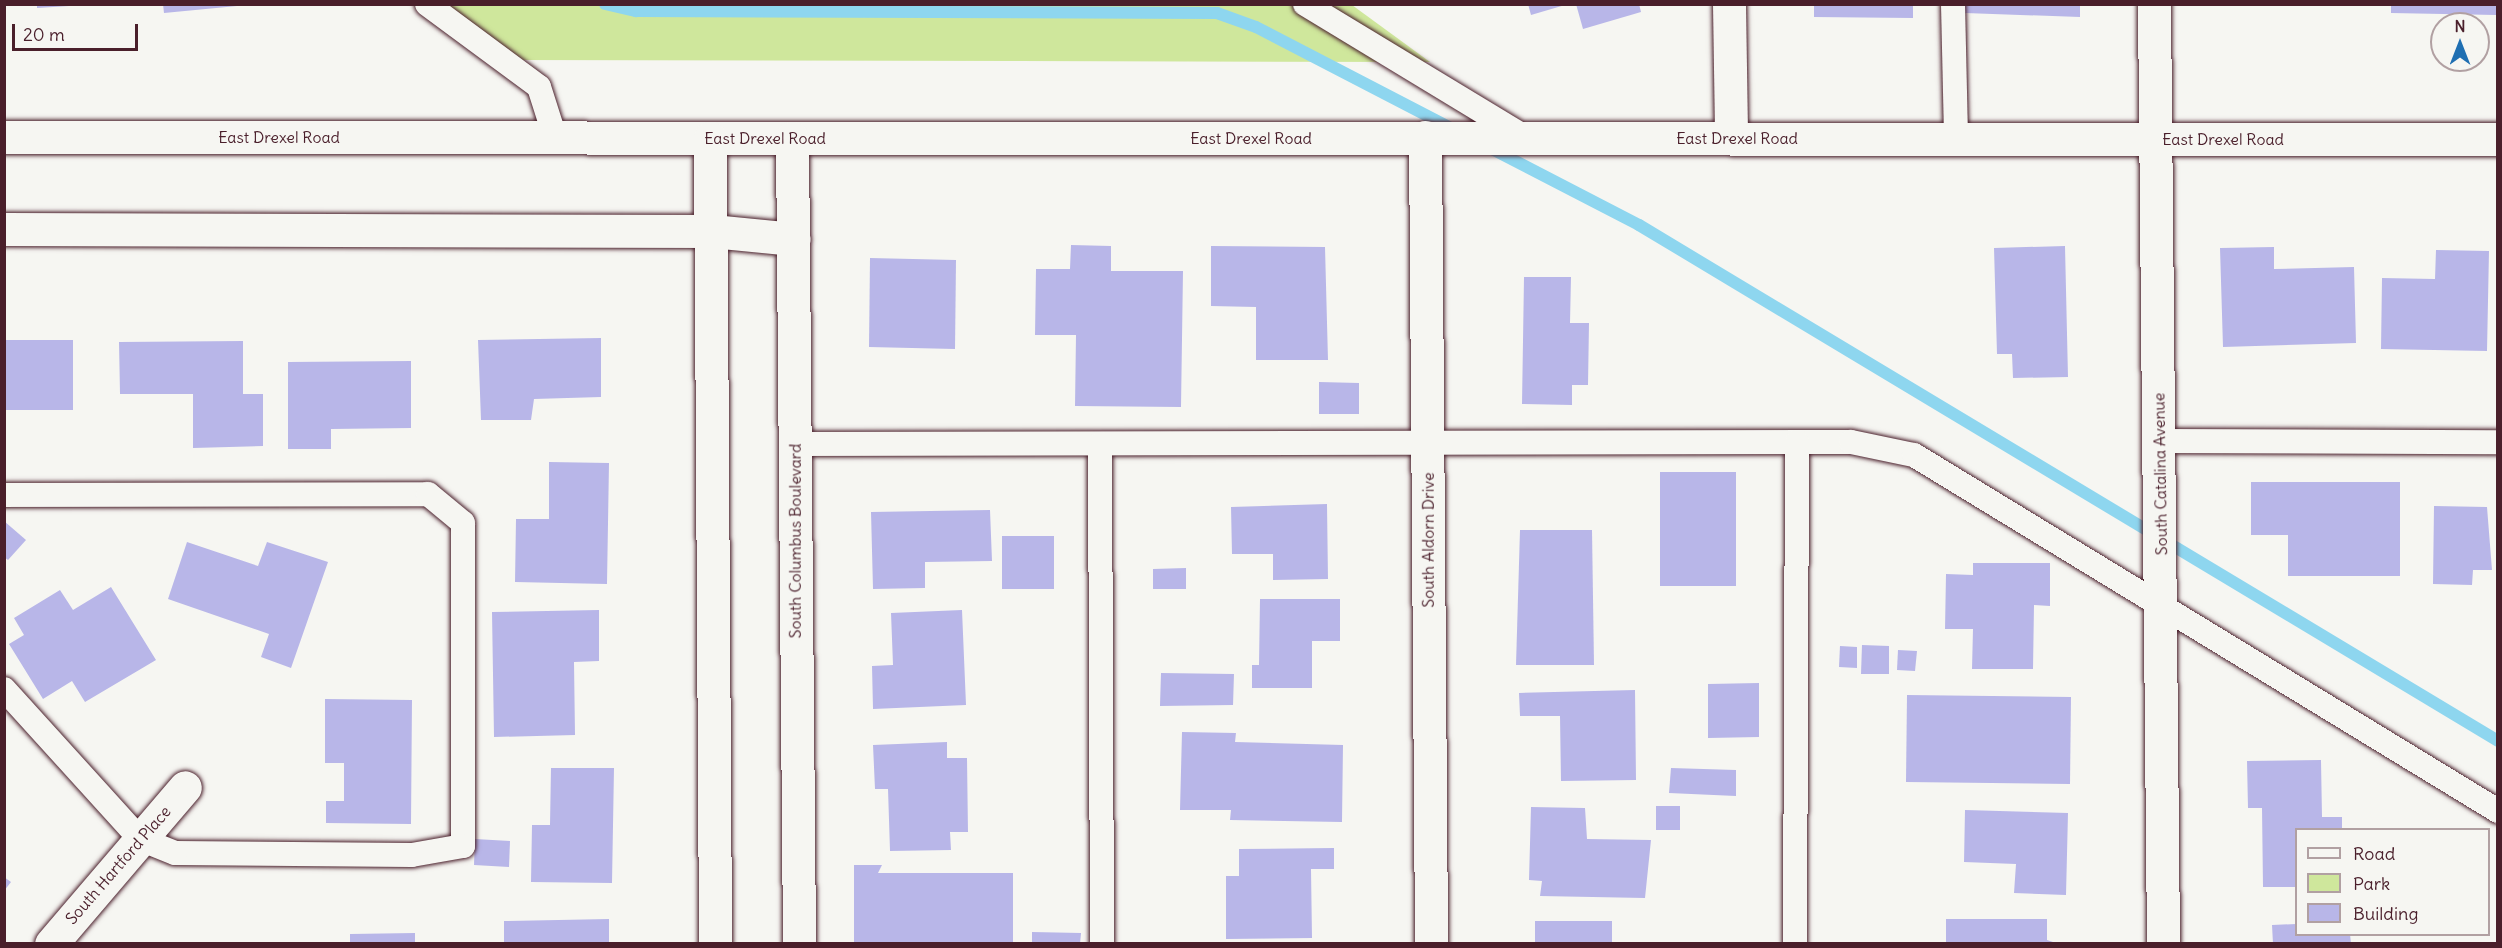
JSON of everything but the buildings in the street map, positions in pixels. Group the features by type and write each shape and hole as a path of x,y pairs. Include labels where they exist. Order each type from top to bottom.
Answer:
{"street":[{"path":"1729,4 1731,138"},
{"name":"South Catalina Avenue","path":"2154,4 2160,441 2163,944"},
{"name":"East Drexel Road","path":"4,137 1425,137 1528,140 2498,138"},
{"name":"South Aldorn Drive","path":"1425,137 1431,944"},
{"path":"710,138 715,944"},
{"name":"South Columbus Boulevard","path":"792,138 799,944"},
{"path":"4,229 712,231 794,239"},
{"name":"South Hartford Place","path":"51,944 185,787"}],"lane":[{"path":"427,4 539,87 555,137"},
{"path":"1305,4 1528,140"},
{"path":"1953,4 1956,138"},
{"path":"2160,441 2498,442"},
{"path":"1795,944 1797,442"},
{"path":"795,444 1851,442 1914,455 2161,601 2498,811"},
{"path":"1100,444 1102,944"},
{"path":"4,495 428,494 463,523 463,846 412,855 175,853 140,838 4,689"}],"green space":[{"path":"413,5 1352,5 1430,62 492,60"}],"waterway":[{"path":"605,4 636,11 1217,13 1256,27 1451,128"},
{"path":"1488,147 1639,225 2498,741"}]}
